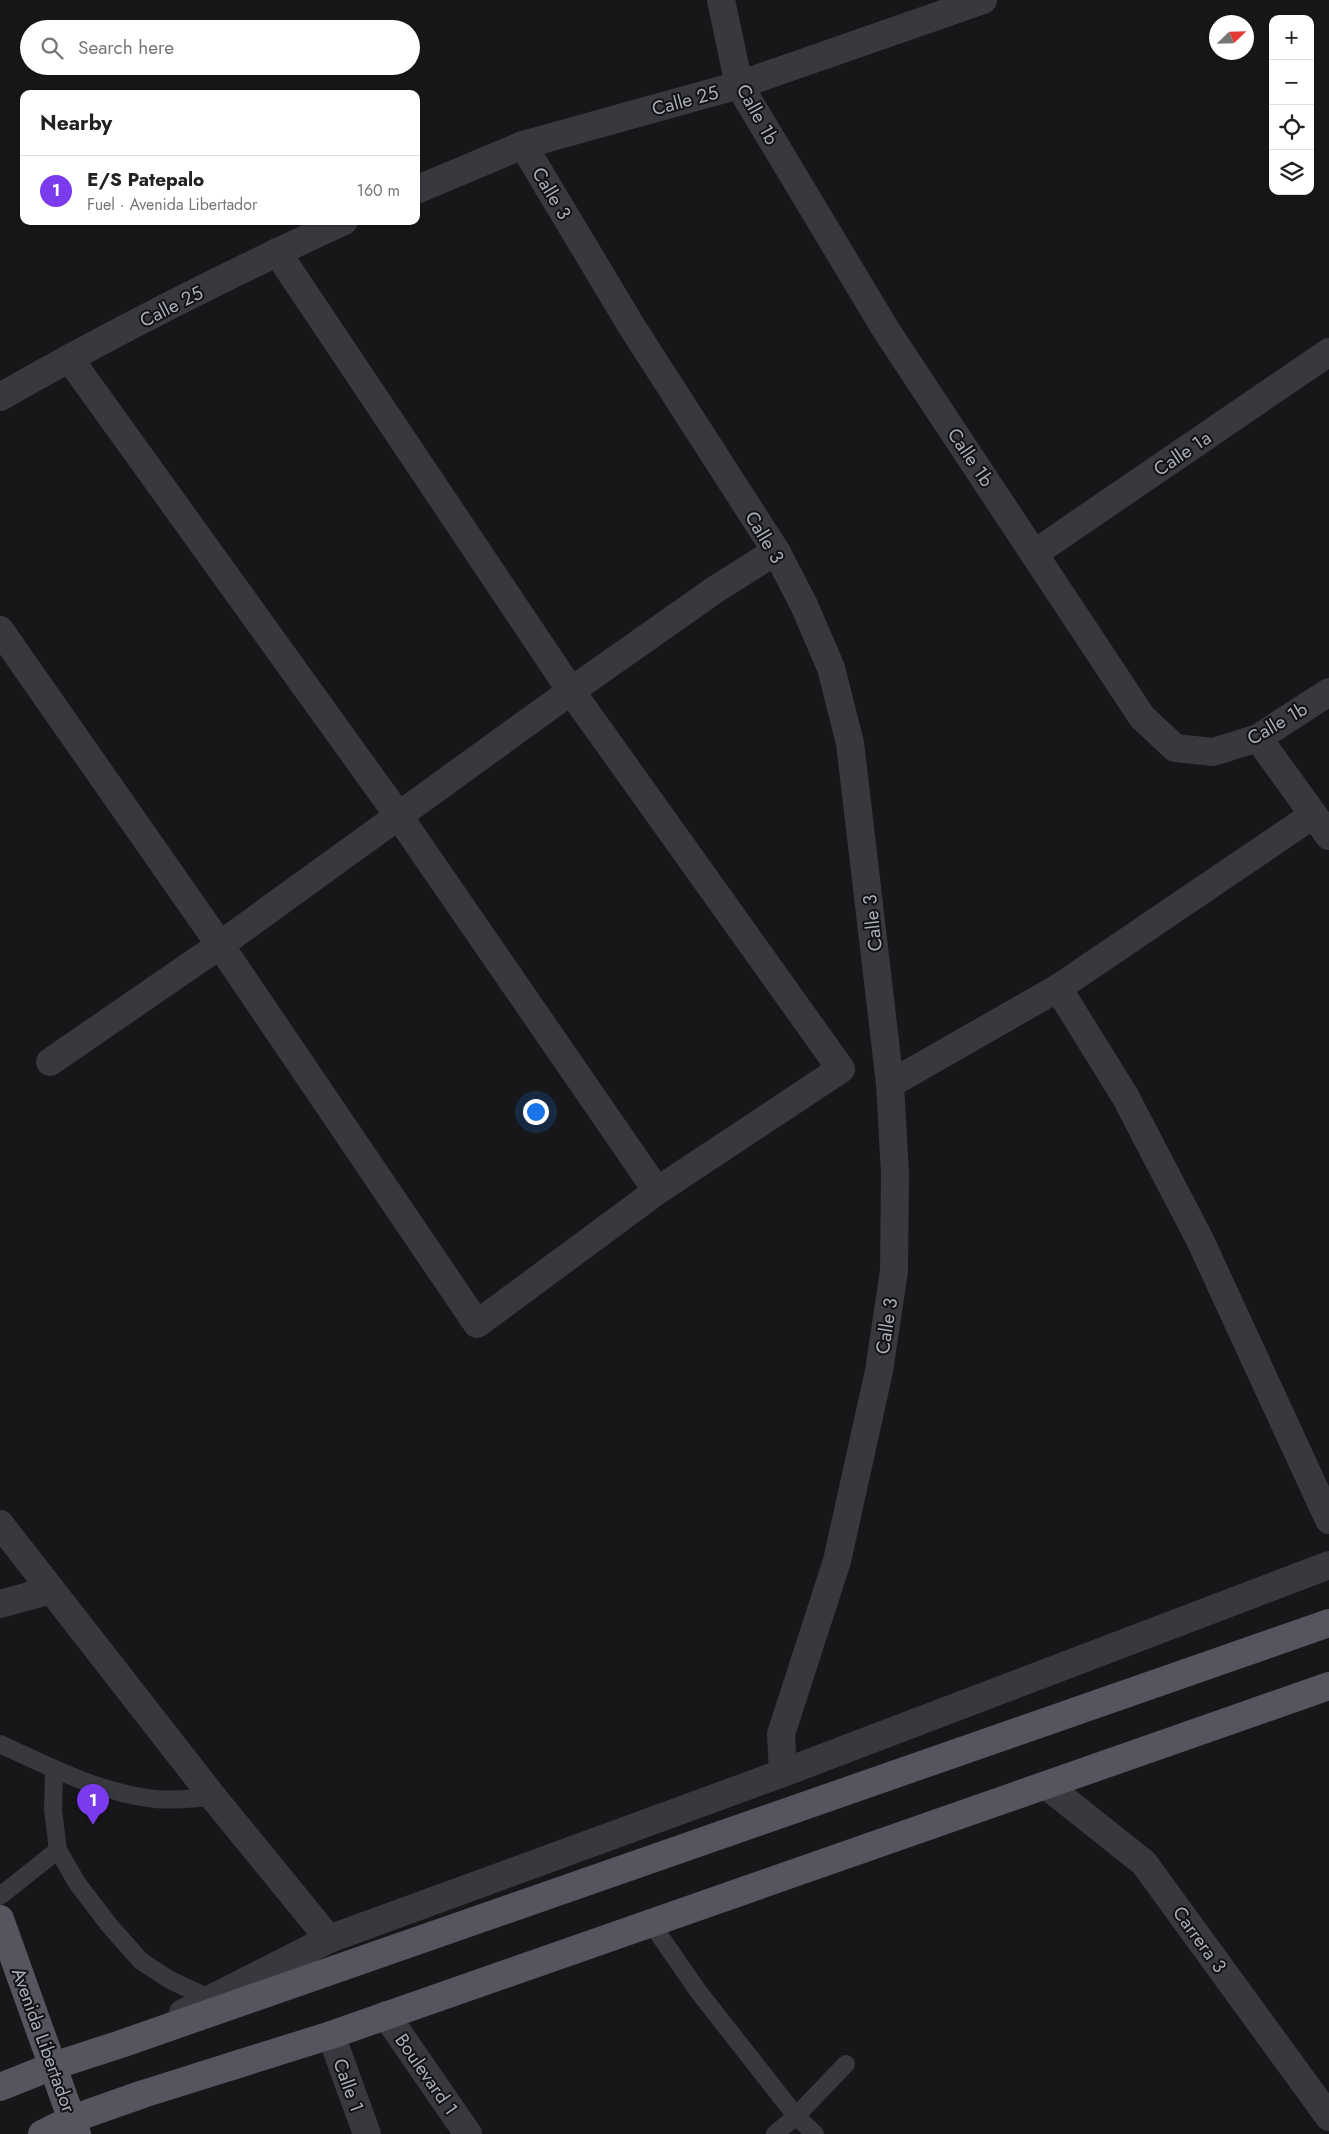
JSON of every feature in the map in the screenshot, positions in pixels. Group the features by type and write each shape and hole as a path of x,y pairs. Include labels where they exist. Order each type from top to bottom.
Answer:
{"main road":[{"path":"0,2087 54,2066 1329,1623"},
{"path":"42,2134 75,2126 143,2094 331,2035 1329,1686"},
{"name":"Avenida Libertador","path":"0,1919 75,2126"}],"street":[{"name":"Calle 1b","path":"721,0 739,85 886,330 1142,717 1175,748 1213,752 1258,738 1329,692"},
{"name":"Calle 25","path":"420,188 523,145 739,85 983,0"},
{"name":"Calle 3","path":"523,145 632,327 776,551 804,605 831,668 850,743 890,1084 895,1172 893,1280 879,1371 837,1561 781,1734 783,1773"},
{"name":"Calle 25","path":"0,397 69,358 277,252 335,225"},
{"path":"0,630 220,946 477,1324 657,1191 841,1068 572,690 277,252"},
{"name":"Calle 1a","path":"1035,553 1329,352"},
{"path":"69,358 398,815 657,1191"},
{"path":"50,1062 220,946 572,690 716,590 776,551"},
{"path":"1258,738 1329,836"},
{"path":"890,1084 1058,988 1313,815"},
{"path":"1058,988 1125,1096 1200,1240 1329,1520"},
{"path":"0,1524 213,1797 329,1940"},
{"path":"118,2045 329,1940 783,1773 1329,1565"},
{"path":"0,1604 51,1590"},
{"name":"Carrera 3","path":"1046,1785 1144,1863 1329,2117"},
{"name":"Boulevard 1","path":"386,2015 468,2134"},
{"name":"Calle 1","path":"331,2035 367,2134"}],"lane":[{"path":"0,1744 54,1770 124,1794 157,1799 213,1797"},
{"path":"54,1770 53,1810 58,1850 77,1883 109,1925 141,1961 170,1980 211,1999"},
{"path":"0,1896 58,1850"},
{"path":"651,1923 698,1991 796,2116 815,2134"},
{"path":"775,2134 796,2116 846,2064"}],"place":[{"name":"E/S Patepalo","path":"93,1825"}]}
